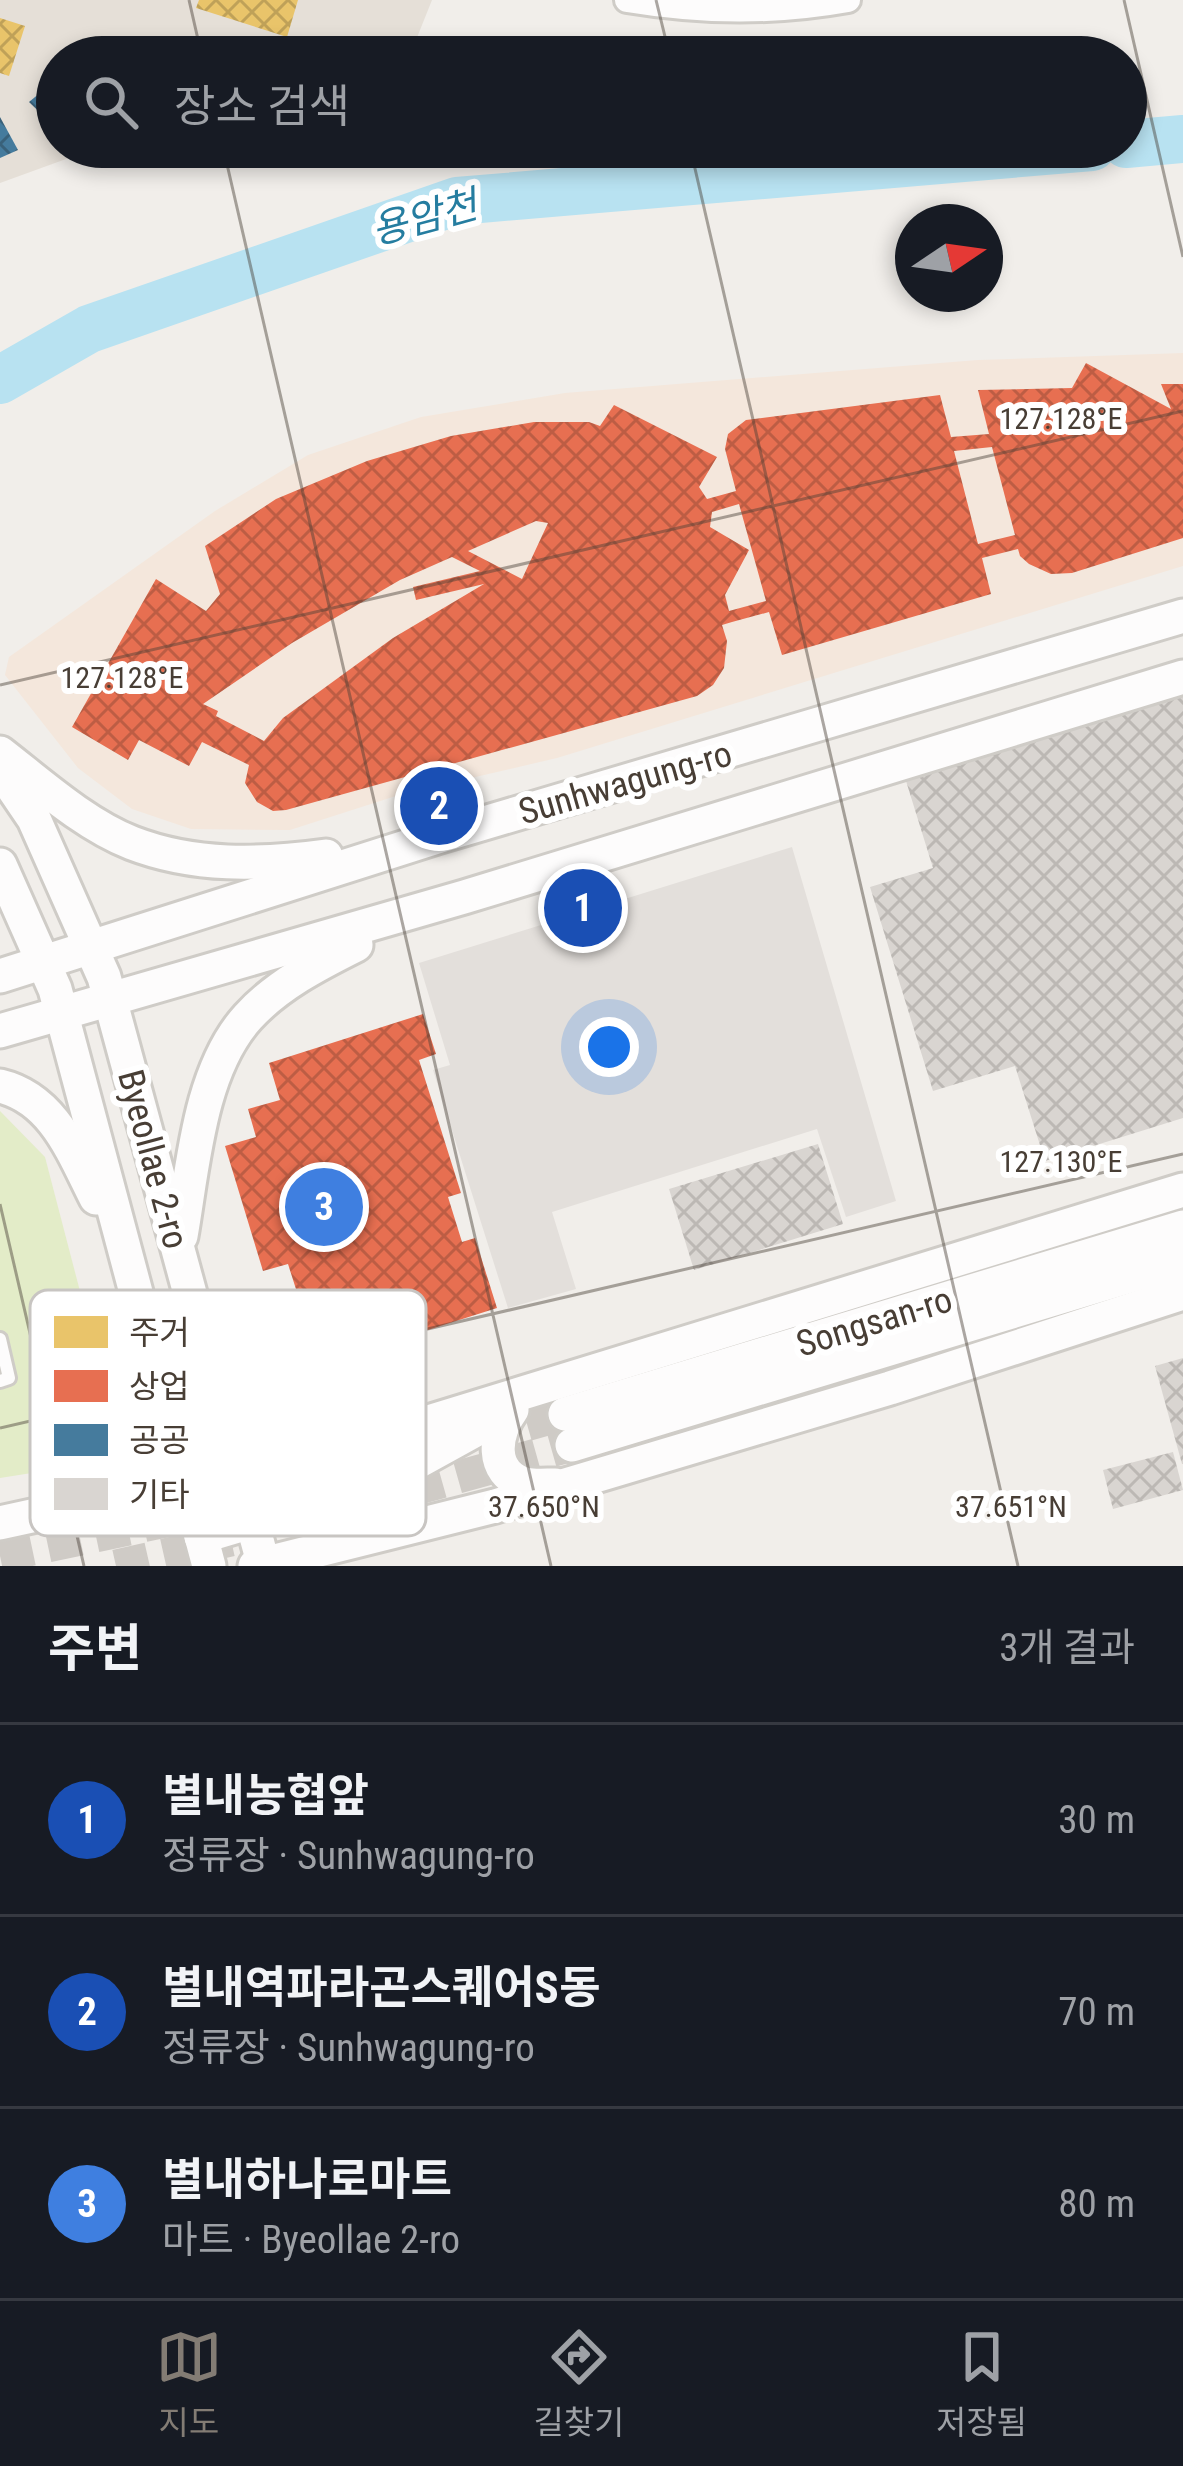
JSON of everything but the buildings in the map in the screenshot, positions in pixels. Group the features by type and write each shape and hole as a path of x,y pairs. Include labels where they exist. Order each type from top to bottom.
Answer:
{"street":[{"path":"627,0 665,6 781,9 848,0"},
{"name":"Sunhwagung-ro","path":"0,976 411,846 1183,616"},
{"name":"Sunhwagung-ro","path":"0,1031 434,905 1183,677"},
{"path":"0,752 59,798 129,842 197,861 271,863 411,846"},
{"name":"Byeollae 2-ro","path":"0,769 34,819 91,948 190,1290"},
{"name":"Byeollae 2-ro","path":"0,866 62,1013 134,1290"},
{"path":"179,1250 211,1080 247,1018 303,971 434,905"},
{"path":"0,1086 20,1091 58,1124 124,1252"},
{"path":"426,1426 525,1400 1183,1190"},
{"name":"Songsan-ro","path":"1183,1227 569,1430 1183,1260"},
{"path":"426,1522 890,1388 1183,1294"},
{"path":"525,1400 497,1430 496,1452 521,1484 562,1486"},
{"path":"426,1457 525,1400"},
{"path":"0,1523 30,1517"},
{"path":"261,1565 371,1536"}],"lane":[{"path":"0,1339 9,1378 0,1381"}],"shaded area":[{"path":"0,0 432,0 418,36 36,36 36,168 41,168 0,183"},
{"path":"1183,353 1183,566 557,758 402,794 290,830 191,829 132,809 78,768 5,675 9,657 215,511 308,455 421,417 565,393 978,360"},
{"path":"792,847 896,1201 846,1217 817,1129 552,1212 576,1289 508,1308 433,1070 450,1065 419,963"}],"green space":[{"path":"0,1111 45,1157 80,1290 30,1290 30,1473 0,1478"}],"waterway":[{"name":"용암천","path":"1147,142 1183,139"},
{"name":"용암천","path":"0,380 89,329 457,201 845,168"}],"tunnel":[{"path":"480,1438 565,1414"},
{"path":"426,1486 572,1445"},
{"path":"0,1556 95,1536"},
{"path":"116,1566 231,1540"}],"place":[{"name":"별내역파라곤스퀘어S동","path":"439,806"},
{"name":"별내농협앞","path":"583,908"},
{"name":"별내하나로마트","path":"324,1207"}]}
